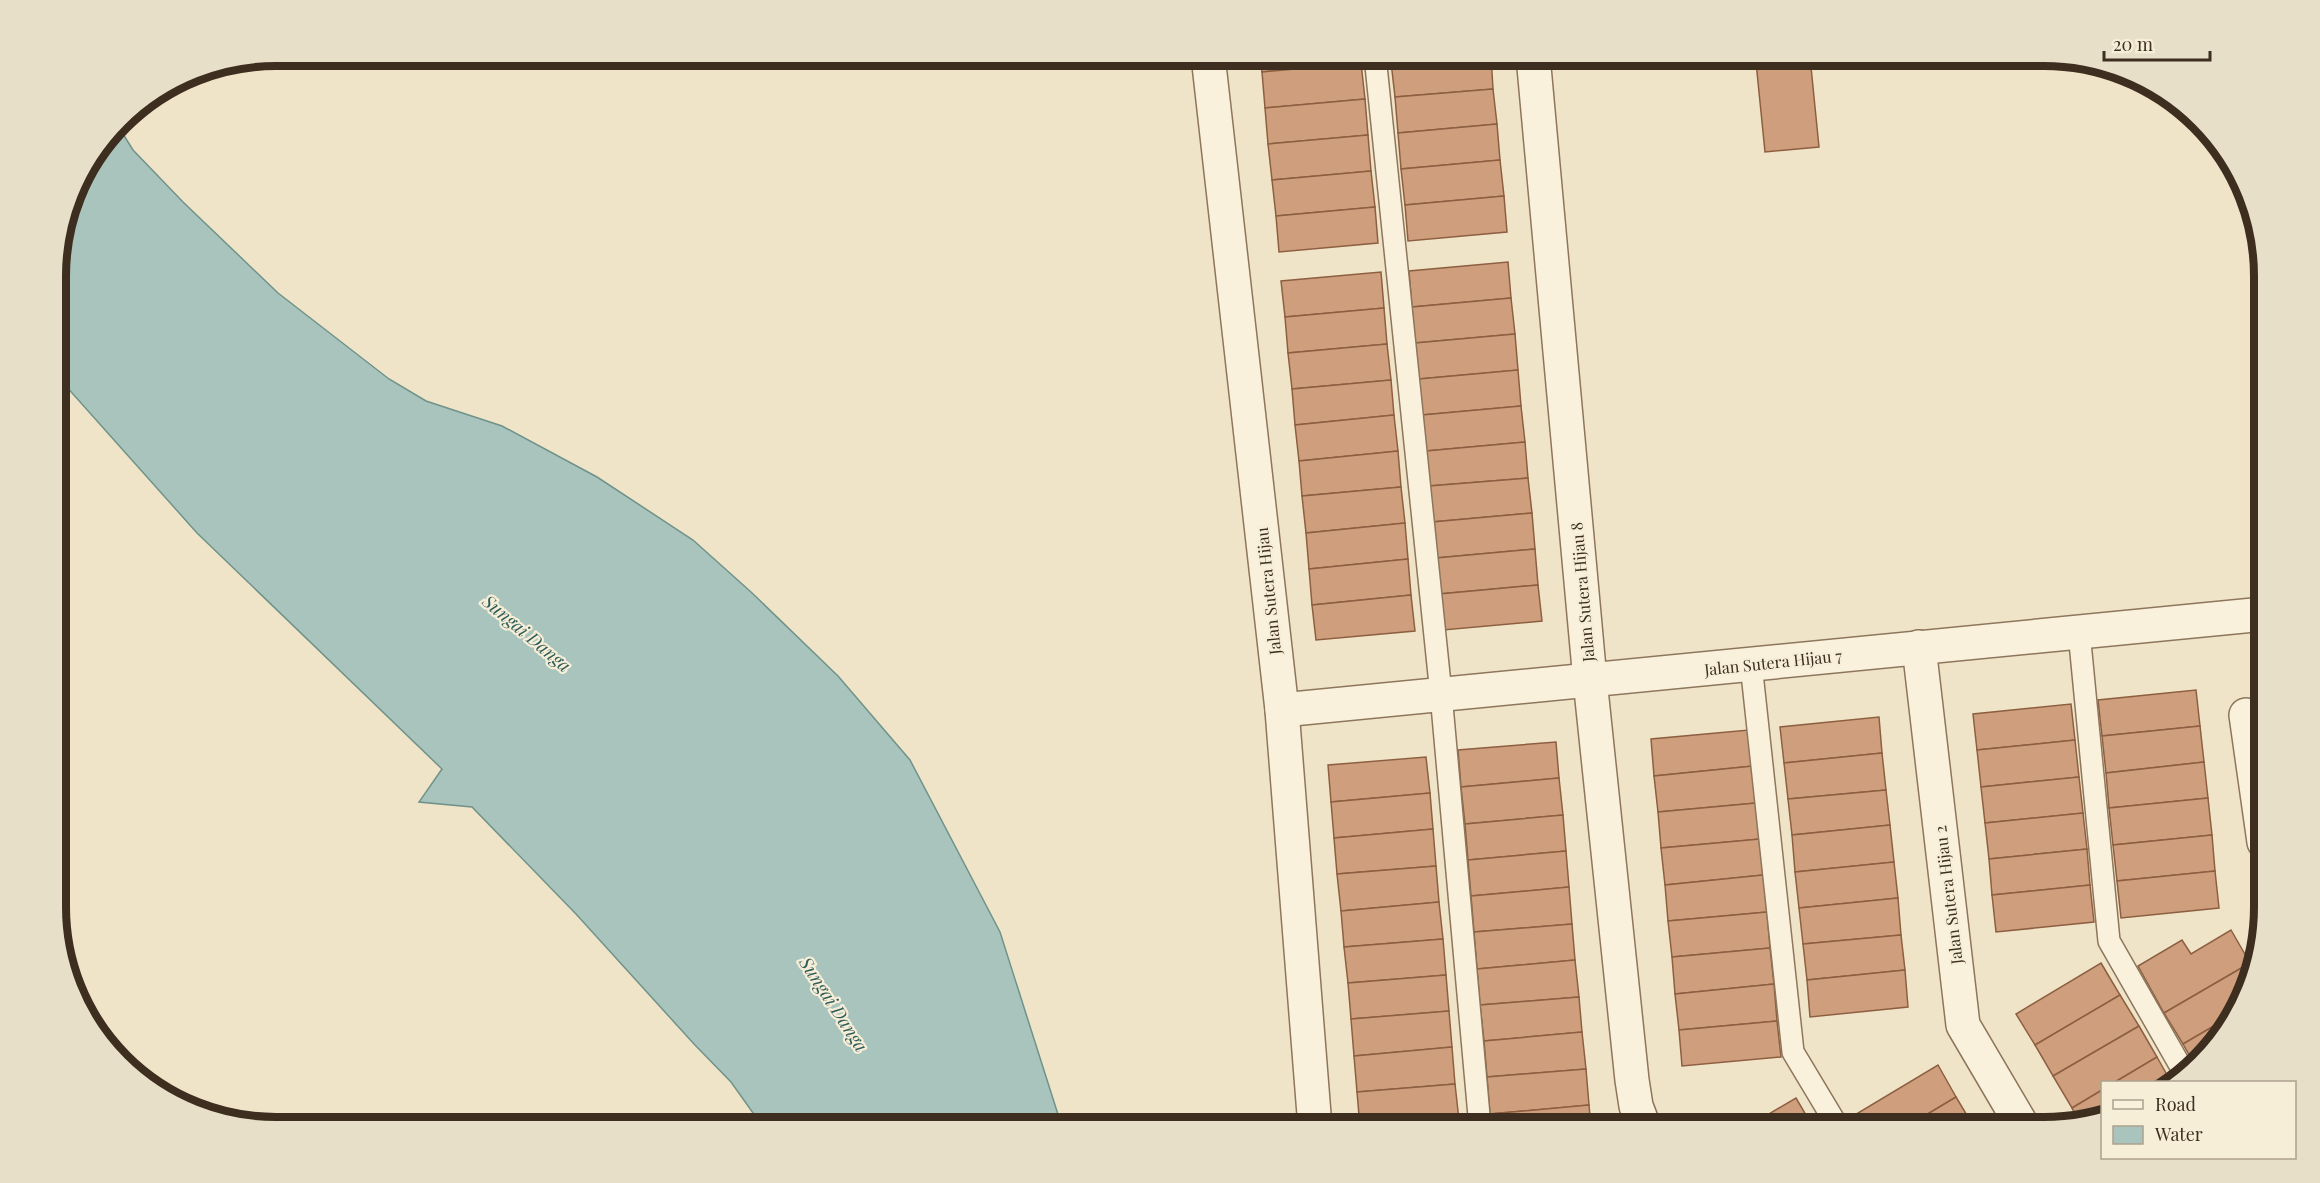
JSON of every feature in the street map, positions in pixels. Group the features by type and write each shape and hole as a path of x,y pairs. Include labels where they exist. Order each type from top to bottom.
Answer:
{"street":[{"name":"Jalan Sutera Hijau","path":"1209,66 1282,710 1314,1117"},
{"name":"Jalan Sutera Hijau 8","path":"1534,66 1590,680 1632,1080 1640,1117"},
{"name":"Jalan Sutera Hijau 7","path":"1282,710 2254,615"},
{"name":"Jalan Sutera Hijau 2","path":"1919,647 1963,1025 2017,1117"},
{"path":"2246,716 2254,772"}],"lane":[{"path":"1376,66 1441,694 1479,1117"},
{"path":"2079,632 2109,941 2181,1066"},
{"path":"1751,664 1793,1052 1832,1117"}],"water":[{"name":"Sungai Danga","path":"123,133 133,150 183,202 278,293 389,379 426,401 502,426 597,477 693,540 838,676 910,760 1000,932 1059,1117 756,1117 731,1082 576,914 472,807 419,802 442,769 197,533 66,386 66,262 70,235 77,209 94,171 109,148"}],"building":[{"path":"1261,66 1328,66 1262,72"},
{"path":"1328,66 1361,66 1365,99 1265,108 1262,72"},
{"path":"1391,66 1492,66 1493,89 1395,97"},
{"path":"1756,66 1811,66 1819,147 1765,152"},
{"path":"1493,89 1497,124 1398,133 1395,97"},
{"path":"1365,99 1368,135 1268,144 1265,108"},
{"path":"1497,124 1500,160 1401,169 1398,133"},
{"path":"1368,135 1371,171 1272,180 1268,144"},
{"path":"1500,160 1504,196 1405,205 1401,169"},
{"path":"1371,171 1375,207 1276,216 1272,180"},
{"path":"1504,196 1507,232 1408,241 1405,205"},
{"path":"1375,207 1378,243 1279,252 1276,216"},
{"path":"1508,262 1511,298 1412,307 1409,271"},
{"path":"1381,272 1384,308 1285,317 1281,281"},
{"path":"1511,298 1515,334 1415,343 1412,307"},
{"path":"1384,308 1387,344 1288,353 1285,317"},
{"path":"1515,334 1518,370 1419,379 1415,343"},
{"path":"1387,344 1391,380 1292,389 1288,353"},
{"path":"1518,370 1521,406 1422,415 1419,379"},
{"path":"1391,380 1394,415 1295,425 1292,389"},
{"path":"1521,406 1525,442 1426,451 1422,415"},
{"path":"1394,415 1398,451 1299,461 1295,425"},
{"path":"1525,442 1528,478 1429,486 1426,451"},
{"path":"1398,451 1401,487 1302,496 1299,461"},
{"path":"1528,478 1532,513 1432,522 1429,486"},
{"path":"1401,487 1405,523 1306,533 1302,496"},
{"path":"1532,513 1535,549 1436,558 1432,522"},
{"path":"1405,523 1408,559 1309,569 1306,533"},
{"path":"1535,549 1538,585 1439,594 1436,558"},
{"path":"1408,559 1411,595 1312,605 1309,569"},
{"path":"1538,585 1542,621 1443,630 1439,594"},
{"path":"1411,595 1415,631 1316,640 1312,605"},
{"path":"2196,690 2200,726 2102,736 2098,700"},
{"path":"2071,704 2075,740 1977,750 1973,714"},
{"path":"1879,717 1882,753 1784,763 1780,727"},
{"path":"2200,726 2204,762 2106,773 2102,736"},
{"path":"1749,730 1753,766 1654,776 1651,739"},
{"path":"2075,740 2079,777 1981,787 1977,750"},
{"path":"1556,742 1559,778 1461,787 1458,750"},
{"path":"1882,753 1886,790 1788,799 1784,763"},
{"path":"1426,757 1430,793 1331,802 1328,765"},
{"path":"2204,762 2208,798 2109,808 2106,773"},
{"path":"1753,766 1756,803 1658,812 1654,776"},
{"path":"2079,777 2083,813 1985,823 1981,787"},
{"path":"1559,778 1563,815 1465,824 1461,787"},
{"path":"1886,790 1890,825 1792,835 1788,799"},
{"path":"1430,793 1433,829 1334,838 1331,802"},
{"path":"2208,798 2212,835 2113,845 2109,808"},
{"path":"1756,803 1760,839 1661,848 1658,812"},
{"path":"2083,813 2087,849 1989,859 1985,823"},
{"path":"1563,815 1566,851 1468,860 1465,824"},
{"path":"1890,825 1894,862 1795,872 1792,835"},
{"path":"1433,829 1436,866 1337,874 1334,838"},
{"path":"2212,835 2215,871 2117,881 2113,845"},
{"path":"1760,839 1763,875 1665,885 1661,848"},
{"path":"2087,849 2090,885 1992,895 1989,859"},
{"path":"1566,851 1569,887 1471,896 1468,860"},
{"path":"1894,862 1898,898 1799,908 1795,872"},
{"path":"1436,866 1439,902 1341,911 1337,874"},
{"path":"2215,871 2219,908 2121,918 2117,881"},
{"path":"1763,875 1767,912 1668,921 1665,885"},
{"path":"2090,885 2094,922 1996,932 1992,895"},
{"path":"1569,887 1572,924 1474,932 1471,896"},
{"path":"1898,898 1901,935 1803,944 1799,908"},
{"path":"1439,902 1443,939 1344,947 1341,911"},
{"path":"1767,912 1770,948 1672,957 1668,921"},
{"path":"1572,924 1575,960 1477,969 1474,932"},
{"path":"2231,930 2248,959 2246,966 2164,1013 2138,966 2182,940 2191,954"},
{"path":"1901,935 1905,970 1807,980 1803,944"},
{"path":"1443,939 1446,975 1348,983 1344,947"},
{"path":"1770,948 1774,984 1675,994 1672,957"},
{"path":"1575,960 1579,997 1480,1005 1477,969"},
{"path":"2101,963 2120,995 2035,1045 2016,1014"},
{"path":"2246,966 2238,987 2220,1022 2183,1044 2164,1013"},
{"path":"1905,970 1908,1007 1810,1017 1807,980"},
{"path":"1446,975 1449,1011 1351,1019 1348,983"},
{"path":"1774,984 1777,1021 1679,1030 1675,994"},
{"path":"2120,995 2139,1026 2053,1076 2035,1045"},
{"path":"1579,997 1582,1032 1484,1041 1480,1005"},
{"path":"1449,1011 1452,1047 1354,1056 1351,1019"},
{"path":"1777,1021 1781,1057 1682,1066 1679,1030"},
{"path":"2220,1022 2190,1057 2183,1044"},
{"path":"2139,1026 2157,1057 2117,1081 2101,1081 2101,1091 2072,1108 2053,1076"},
{"path":"1582,1032 1586,1069 1487,1077 1484,1041"},
{"path":"1452,1047 1455,1084 1357,1092 1354,1056"},
{"path":"2157,1057 2168,1077 2162,1081 2117,1081"},
{"path":"1938,1065 1956,1097 1923,1117 1853,1116"},
{"path":"1586,1069 1589,1105 1490,1114 1487,1077"},
{"path":"1455,1084 1459,1117 1359,1117 1357,1092"},
{"path":"2101,1091 2101,1109 2075,1114 2072,1108"},
{"path":"1956,1097 1968,1117 1923,1117"},
{"path":"1796,1098 1807,1117 1764,1117"},
{"path":"1589,1105 1590,1117 1490,1117 1490,1114"}]}
